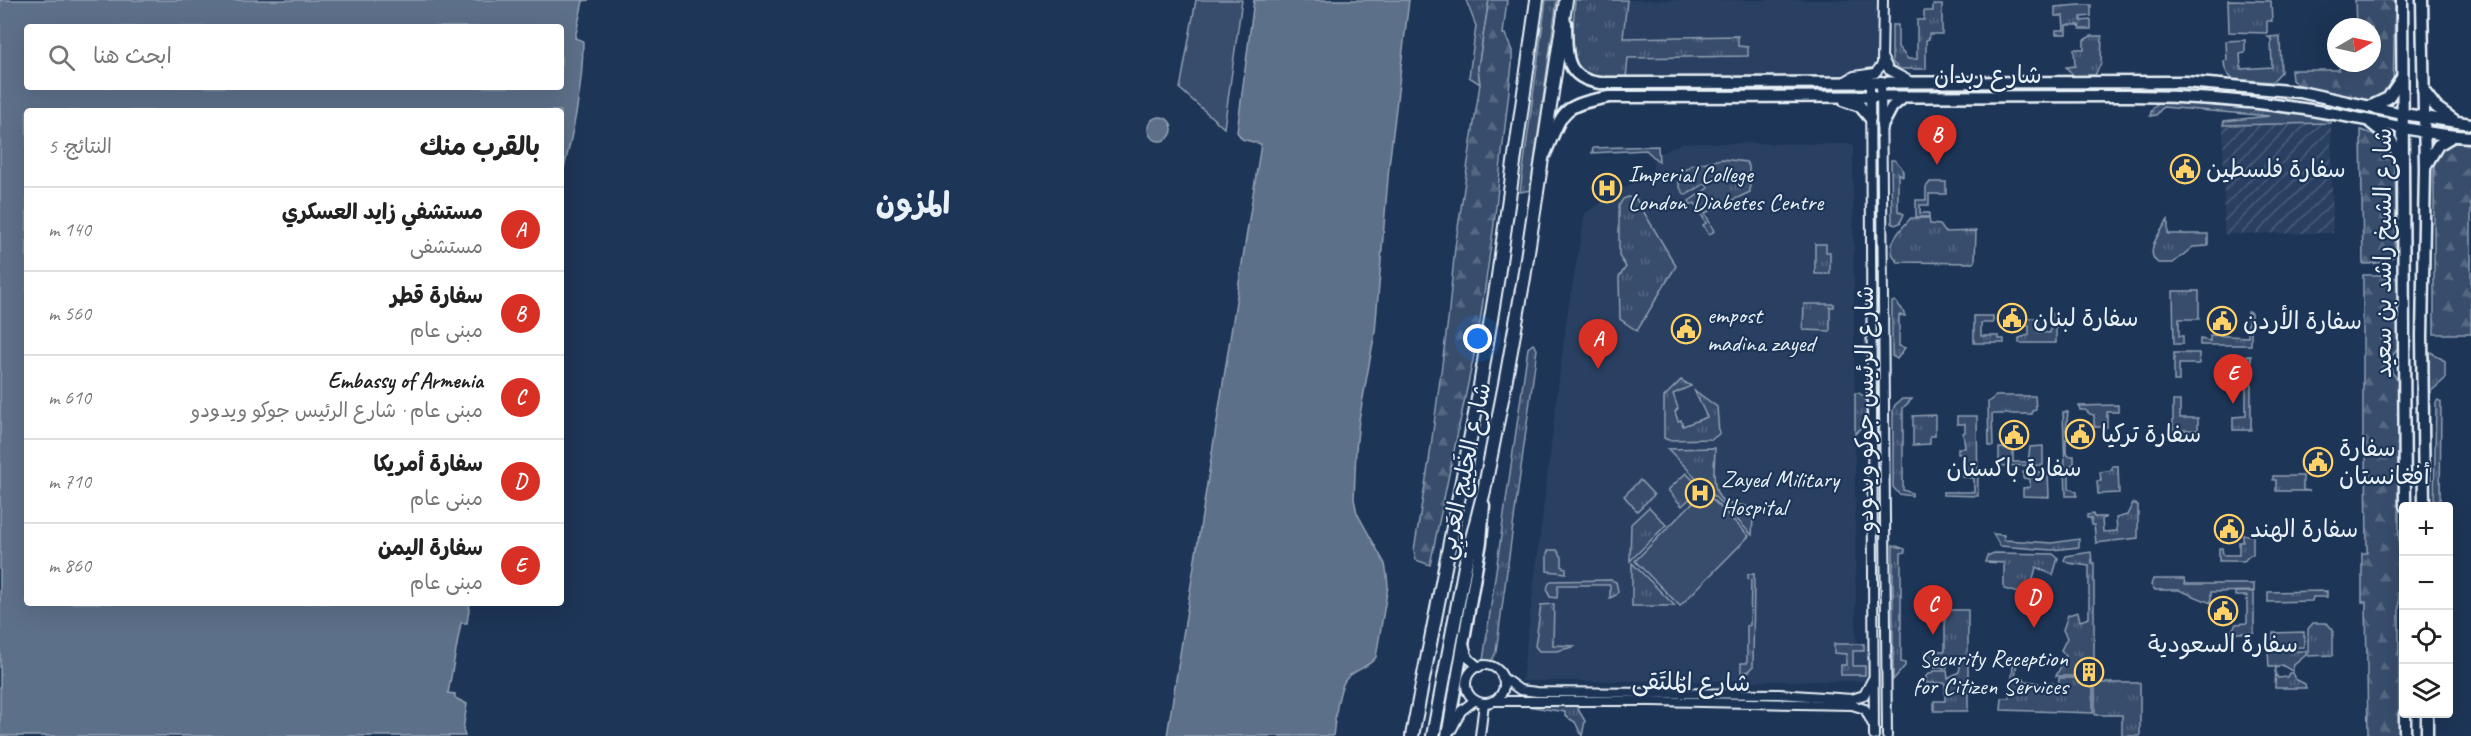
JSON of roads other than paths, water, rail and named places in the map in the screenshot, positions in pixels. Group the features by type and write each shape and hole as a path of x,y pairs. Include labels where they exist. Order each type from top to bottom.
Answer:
{"highway":[{"name":"شارع الخَلِيج العَربِي","path":"1412,736 1477,404 1537,0"},
{"name":"شارع الخَلِيج العَربِي","path":"1433,736 1465,566 1484,492 1524,279 1566,5"}],"main road":[{"name":"شارع الشيخ راشد بن سعيد","path":"2402,0 2405,502"},
{"name":"شارع الشيخ راشد بن سعيد","path":"2422,0 2425,168 2422,336 2424,502"},
{"name":"شارع ربدان","path":"1566,5 1568,55 1572,68 1580,77 1600,83 1845,81 1904,97 2214,98 2300,108 2403,128 2471,137"},
{"path":"2369,106 2388,98 2394,92 2402,76"},
{"name":"شارع ربدان","path":"1540,165 1560,120 1577,104 1609,98 1834,97 1909,81 2229,84 2300,92 2403,114 2467,124"},
{"path":"1877,89 1943,87 1959,81"},
{"path":"1600,83 1590,87 1589,94 1595,98 1609,98"},
{"path":"2423,90 2436,107 2467,124"},
{"path":"1834,97 1860,106 1870,118"},
{"path":"1882,126 1892,107 1904,97"},
{"path":"2369,121 2390,138 2403,167"},
{"path":"2425,168 2432,151 2454,136"},
{"path":"1448,736 1481,542 1484,492"},
{"path":"2405,718 2406,736"},
{"path":"2427,718 2427,736"}],"street":[{"path":"1883,0 1884,59 1889,70 1909,81"},
{"path":"1845,81 1854,76 1875,73 1884,59"},
{"name":"شارع الرئيس جوكو ويدودو","path":"1874,733 1870,118 1877,89"},
{"name":"شارع الرئيس جوكو ويدودو","path":"1877,89 1883,150 1887,736"},
{"path":"1870,150 1883,150"},
{"path":"1466,624 1466,654 1479,667"},
{"path":"1480,736 1489,702 1502,692 1502,676 1494,668 1479,667 1469,674 1467,691 1474,700 1489,702"},
{"name":"شارع المُلتَقى","path":"1502,676 1520,690 1537,692 1779,694 1852,699 1861,698 1867,692 1874,674"},
{"path":"1514,700 1512,696 1514,693 1537,692"},
{"path":"1448,736 1457,717 1474,700"},
{"name":"شارع المُلتَقى","path":"1489,702 1514,700 1852,705 1865,709 1874,733"}],"place":[{"name":"سفارة قطر","path":"1937,165"},
{"name":"سفارة فلسطين","path":"2185,169"},
{"name":"Imperial College London Diabetes Centre","path":"1607,188"},
{"name":"سفارة لبنان","path":"2012,318"},
{"name":"سفارة الأردن","path":"2222,321"},
{"name":"empost madina zayed","path":"1686,329"},
{"name":"مستشفي زايد العسكري","path":"1598,369"},
{"name":"سفارة اليمن","path":"2233,404"},
{"name":"سفارة تركيا","path":"2080,434"},
{"name":"سفارة باكستان","path":"2014,435"},
{"name":"سفارة أفغانستان","path":"2318,462"},
{"name":"Zayed Military Hospital","path":"1700,493"},
{"name":"سفارة الهند","path":"2229,529"},
{"name":"سفارة السعودية","path":"2223,611"},
{"name":"سفارة أمريكا","path":"2034,628"},
{"name":"Embassy of Armenia","path":"1933,635"},
{"name":"Security Reception for Citizen Services","path":"2089,672"}],"district":[{"name":"المزون","path":"913,203"}]}
